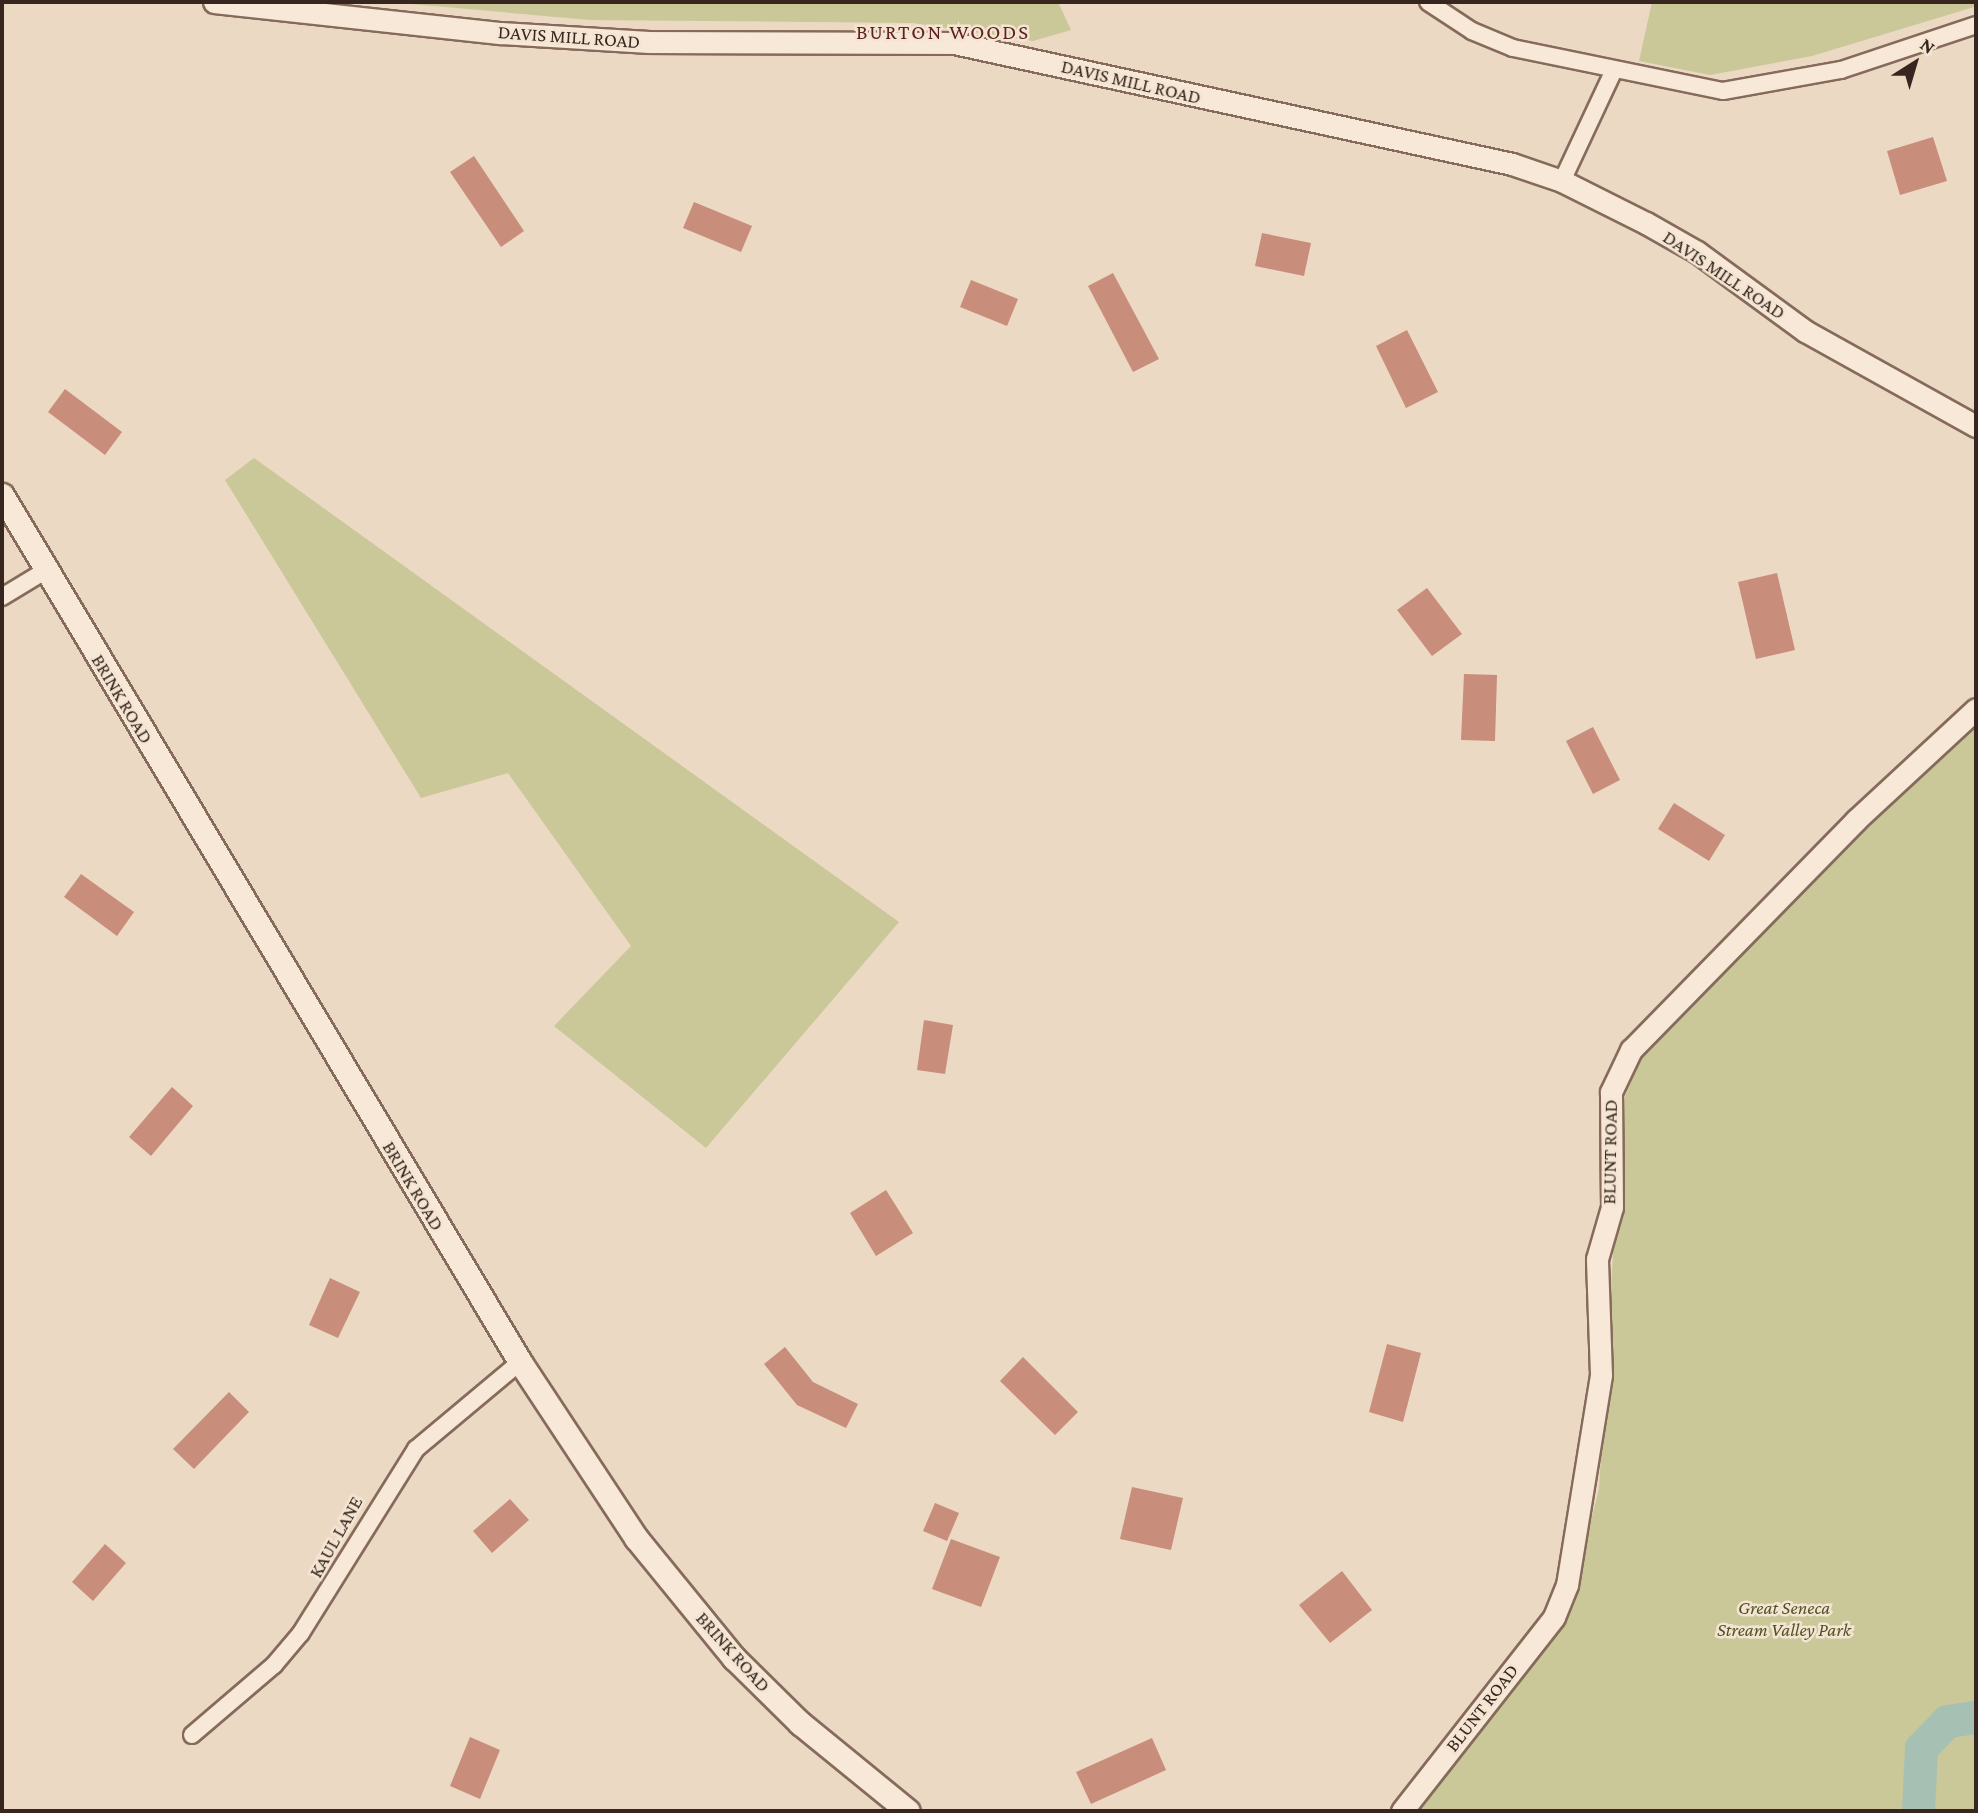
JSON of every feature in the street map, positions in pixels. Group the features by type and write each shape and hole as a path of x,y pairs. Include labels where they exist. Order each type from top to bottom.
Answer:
{"main road":[{"name":"BRINK ROAD","path":"2,495 520,1362 636,1538 734,1658 800,1723 908,1811"}],"street":[{"name":"DAVIS MILL ROAD","path":"214,2 636,41 954,43 1461,153 1562,181 1697,252 1805,331 1976,426"},
{"path":"1428,2 1472,31 1513,48 1613,72 1723,91 1841,70 1976,25"},
{"path":"1562,181 1613,72"},
{"path":"2,597 45,570"},
{"name":"BLUNT ROAD","path":"1402,1811 1554,1617 1567,1584 1601,1375 1598,1259 1612,1207 1611,1092 1631,1050 1856,820 1976,709"},
{"name":"KAUL LANE","path":"192,1735 274,1665 301,1633 343,1574 386,1489 416,1450 520,1362"}],"green space":[{"path":"389,2 1058,2 1071,30 1033,41 913,23 590,20"},
{"path":"1652,2 1975,2 1974,7 1812,56 1710,75 1639,61"},
{"path":"254,458 899,922 706,1148 554,1026 631,946 508,773 421,798 225,480"},
{"name":"Great Seneca Stream Valley Park","path":"1976,718 1976,1811 1412,1811 1567,1614 1599,1489 1622,1104 1642,1055 1779,903"}],"building":[{"path":"1933,137 1947,181 1900,195 1887,151"},
{"path":"474,156 524,231 501,247 450,172"},
{"path":"694,202 752,226 741,252 683,228"},
{"path":"1262,233 1311,243 1304,276 1255,266"},
{"path":"1113,273 1159,359 1133,372 1088,286"},
{"path":"971,280 1018,299 1007,326 960,307"},
{"path":"1407,330 1438,392 1406,408 1376,346"},
{"path":"65,389 122,432 105,455 48,412"},
{"path":"1777,573 1795,650 1756,659 1738,582"},
{"path":"1427,588 1462,634 1432,656 1397,610"},
{"path":"1464,674 1497,675 1495,741 1461,740"},
{"path":"1593,727 1620,780 1593,794 1566,741"},
{"path":"1674,803 1725,835 1709,861 1658,829"},
{"path":"81,874 134,912 117,936 64,897"},
{"path":"924,1020 953,1025 945,1074 917,1070"},
{"path":"172,1087 193,1106 151,1156 129,1137"},
{"path":"886,1190 913,1233 876,1256 850,1213"},
{"path":"330,1278 360,1292 338,1338 309,1325"},
{"path":"1387,1344 1421,1353 1403,1422 1369,1412"},
{"path":"785,1347 813,1382 858,1404 846,1428 797,1405 764,1364"},
{"path":"1023,1357 1078,1412 1055,1435 1000,1381"},
{"path":"229,1392 249,1412 194,1469 173,1449"},
{"path":"1132,1487 1183,1498 1171,1550 1120,1539"},
{"path":"510,1499 529,1520 492,1553 473,1531"},
{"path":"935,1503 959,1513 947,1541 923,1531"},
{"path":"951,1539 1000,1557 981,1607 932,1589"},
{"path":"105,1544 126,1563 93,1601 72,1582"},
{"path":"1342,1571 1372,1610 1330,1643 1299,1605"},
{"path":"470,1737 500,1750 480,1799 450,1786"},
{"path":"1152,1738 1166,1770 1091,1804 1076,1772"}],"waterway":[{"path":"1918,1811 1921,1748 1947,1721 1976,1717"}],"district":[{"name":"BURTON WOODS","path":"943,32"}]}
